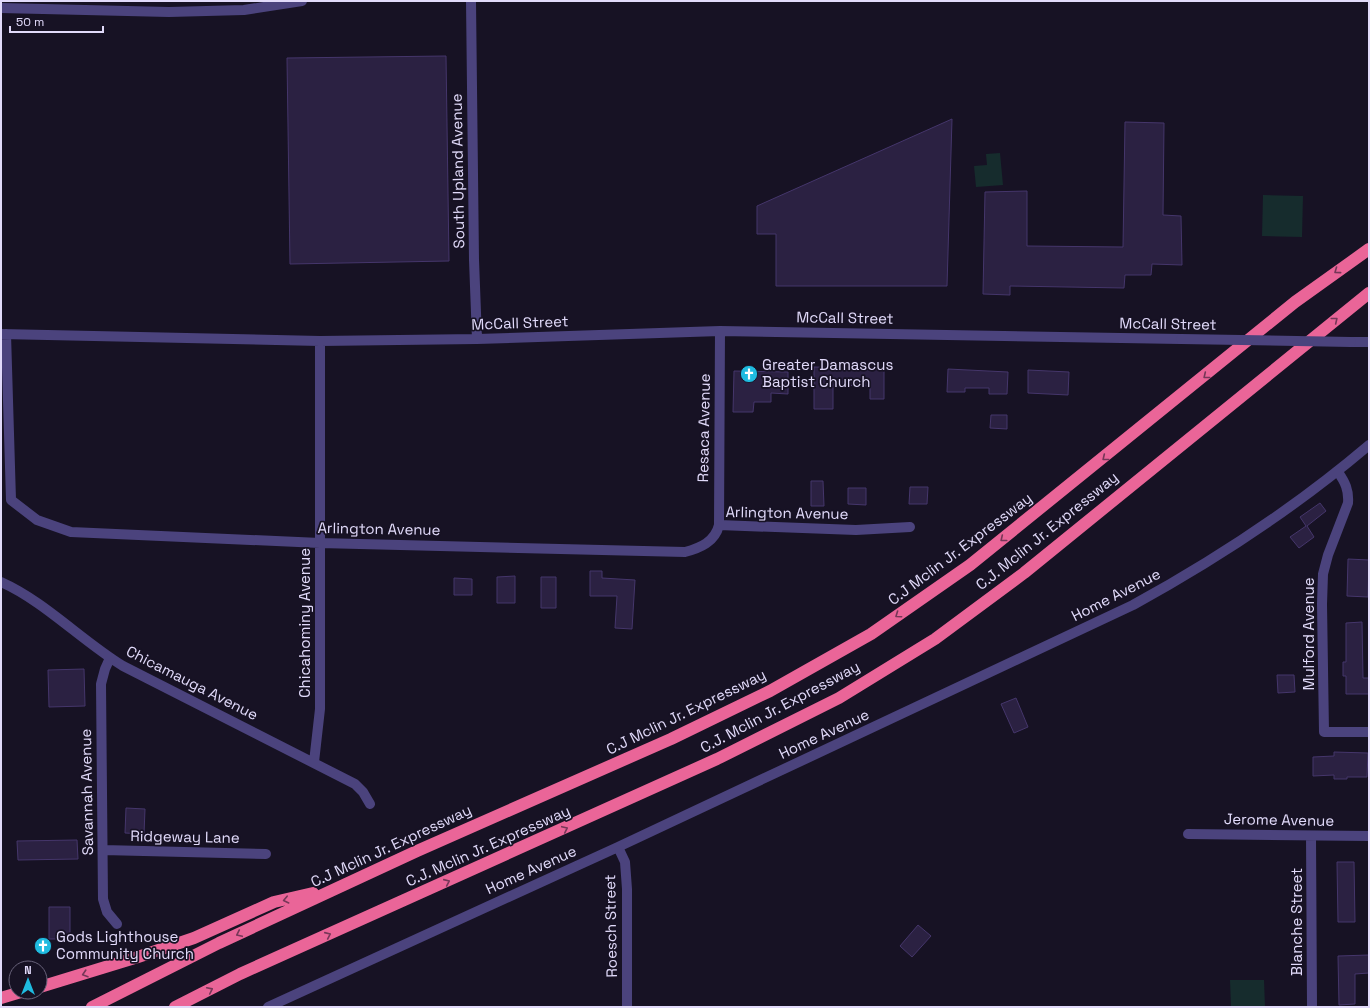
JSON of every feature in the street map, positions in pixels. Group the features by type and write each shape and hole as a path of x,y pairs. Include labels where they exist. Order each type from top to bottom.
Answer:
{"highway":[{"name":"C.J Mclin Jr. Expressway","path":"92,1007 218,943 461,831 556,791 670,739 770,690 871,634 970,565 1295,302 1369,249"},
{"path":"1365,296 1369,285"},
{"name":"C.J. Mclin Jr. Expressway","path":"175,1007 240,974 717,759 839,698 935,639 1024,572 1365,296"},
{"path":"48,985 194,938 274,902 337,888"}],"street":[{"path":"1,8 67,5 169,12 244,10 270,4 302,1"},
{"name":"South Upland Avenue","path":"471,1 474,260 477,340"},
{"name":"McCall Street","path":"4,334 320,341 477,340 720,331 1369,342"},
{"name":"Resaca Avenue","path":"718,525 720,331"},
{"name":"Arlington Avenue","path":"4,334 11,500 37,520 71,532 320,543 686,552 698,548 708,542 713,537 718,525 856,530 910,527"},
{"name":"Chicahominy Avenue","path":"314,762 320,709 320,341"},
{"name":"Home Avenue","path":"268,1007 618,847 1133,605 1261,528 1338,472 1369,445"},
{"name":"Mulford Avenue","path":"1338,472 1346,484 1348,503 1328,555 1323,574 1324,732 1369,732"},
{"name":"Chicamauga Avenue","path":"1,582 30,599 110,658 355,784 363,792 370,804"},
{"name":"Savannah Avenue","path":"110,658 101,684 104,899 107,912 117,924"},
{"name":"Jerome Avenue","path":"1188,834 1369,836"},
{"name":"Blanche Street","path":"1311,836 1312,1007"},
{"name":"Roesch Street","path":"618,847 625,862 627,889 627,1007"},
{"name":"Ridgeway Lane","path":"103,850 266,854"}],"green space":[{"path":"1000,153 1003,185 976,187 974,166 987,165 986,154"},
{"path":"1263,195 1303,196 1302,237 1262,236"},
{"path":"1230,980 1264,980 1265,1007 1231,1007"}],"building":[{"path":"446,56 449,261 290,264 287,58"},
{"path":"952,119 947,286 776,286 776,234 757,234 757,206"},
{"path":"1125,122 1164,123 1163,215 1181,216 1182,265 1152,264 1151,275 1125,275 1124,288 1010,286 1010,295 983,294 985,192 1027,191 1027,246 1123,247"},
{"path":"814,367 884,369 884,399 870,399 870,386 833,385 833,409 814,409"},
{"path":"948,369 1008,372 1007,394 989,394 989,388 965,388 965,392 947,392"},
{"path":"1028,370 1069,372 1068,395 1028,393"},
{"path":"734,371 788,372 788,394 771,393 771,402 754,402 753,412 733,412"},
{"path":"991,415 1007,415 1007,429 990,428"},
{"path":"811,481 823,481 824,506 811,506"},
{"path":"910,487 928,487 927,504 909,504"},
{"path":"848,488 866,488 866,505 848,504"},
{"path":"1320,503 1326,511 1307,526 1314,537 1299,548 1290,537 1306,526 1300,517"},
{"path":"1348,559 1369,560 1368,597 1347,596"},
{"path":"590,571 602,571 602,578 635,580 632,629 615,628 617,596 590,596"},
{"path":"515,576 515,603 497,603 497,577"},
{"path":"541,577 556,577 556,608 541,608"},
{"path":"454,578 472,579 472,595 454,595"},
{"path":"1362,622 1363,678 1369,678 1369,694 1346,694 1346,676 1343,676 1343,662 1346,662 1346,623"},
{"path":"84,669 85,706 49,707 48,670"},
{"path":"1277,675 1294,675 1295,692 1278,693"},
{"path":"1016,698 1028,727 1014,733 1001,704"},
{"path":"1334,752 1368,753 1367,777 1347,777 1347,779 1334,779 1334,775 1313,776 1313,757 1334,756"},
{"path":"126,808 145,809 144,834 125,833"},
{"path":"77,840 78,859 18,860 17,841"},
{"path":"1337,862 1354,862 1355,922 1338,922"},
{"path":"49,907 70,907 70,939 49,939"},
{"path":"918,925 931,936 912,957 900,946"},
{"path":"1369,955 1369,973 1355,974 1355,1004 1339,1005 1338,956"}],"place":[{"name":"Greater Damascus Baptist Church","path":"749,374"},
{"name":"Gods Lighthouse Community Church","path":"43,946"}]}
